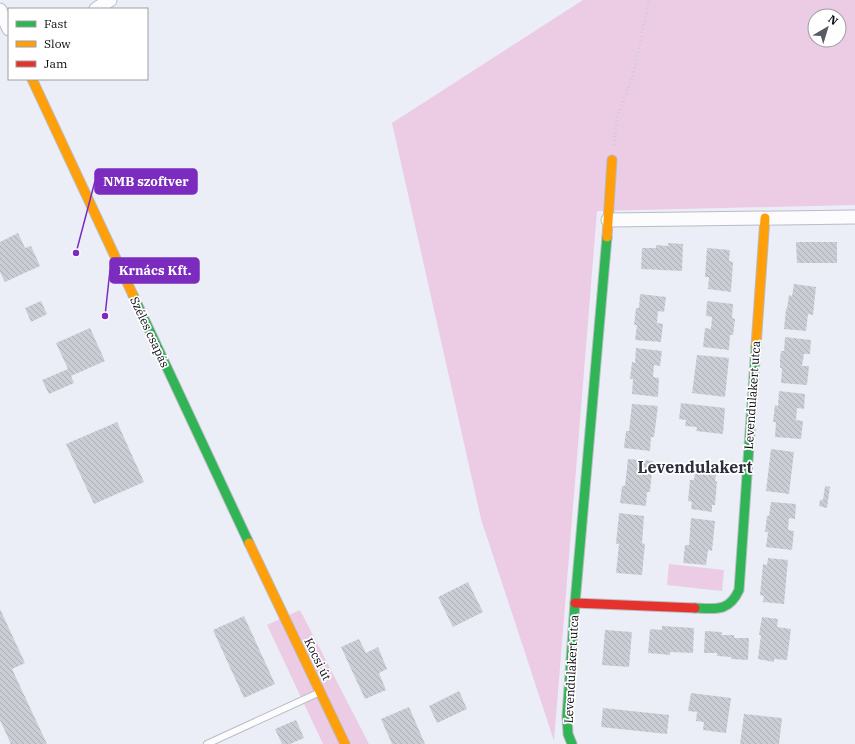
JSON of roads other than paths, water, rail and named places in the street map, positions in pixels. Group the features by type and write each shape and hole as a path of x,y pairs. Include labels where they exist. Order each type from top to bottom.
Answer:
{"street":[{"path":"98,8 110,0"},
{"path":"0,10 8,27"},
{"name":"Széles csapás","path":"32,80 268,585"},
{"name":"Levendulakert utca","path":"572,744 568,734 567,716 612,160"},
{"path":"608,220 855,217"},
{"name":"Levendulakert utca","path":"575,603 718,609 728,606 735,599 739,590 764,218"},
{"name":"Kocsi út","path":"268,585 345,744"}],"lane":[{"path":"207,744 320,692"}],"place":[{"name":"NMB szoftver","path":"76,253"},
{"name":"Krnács Kft.","path":"105,316"}],"district":[{"name":"Levendulakert","path":"695,467"}]}
